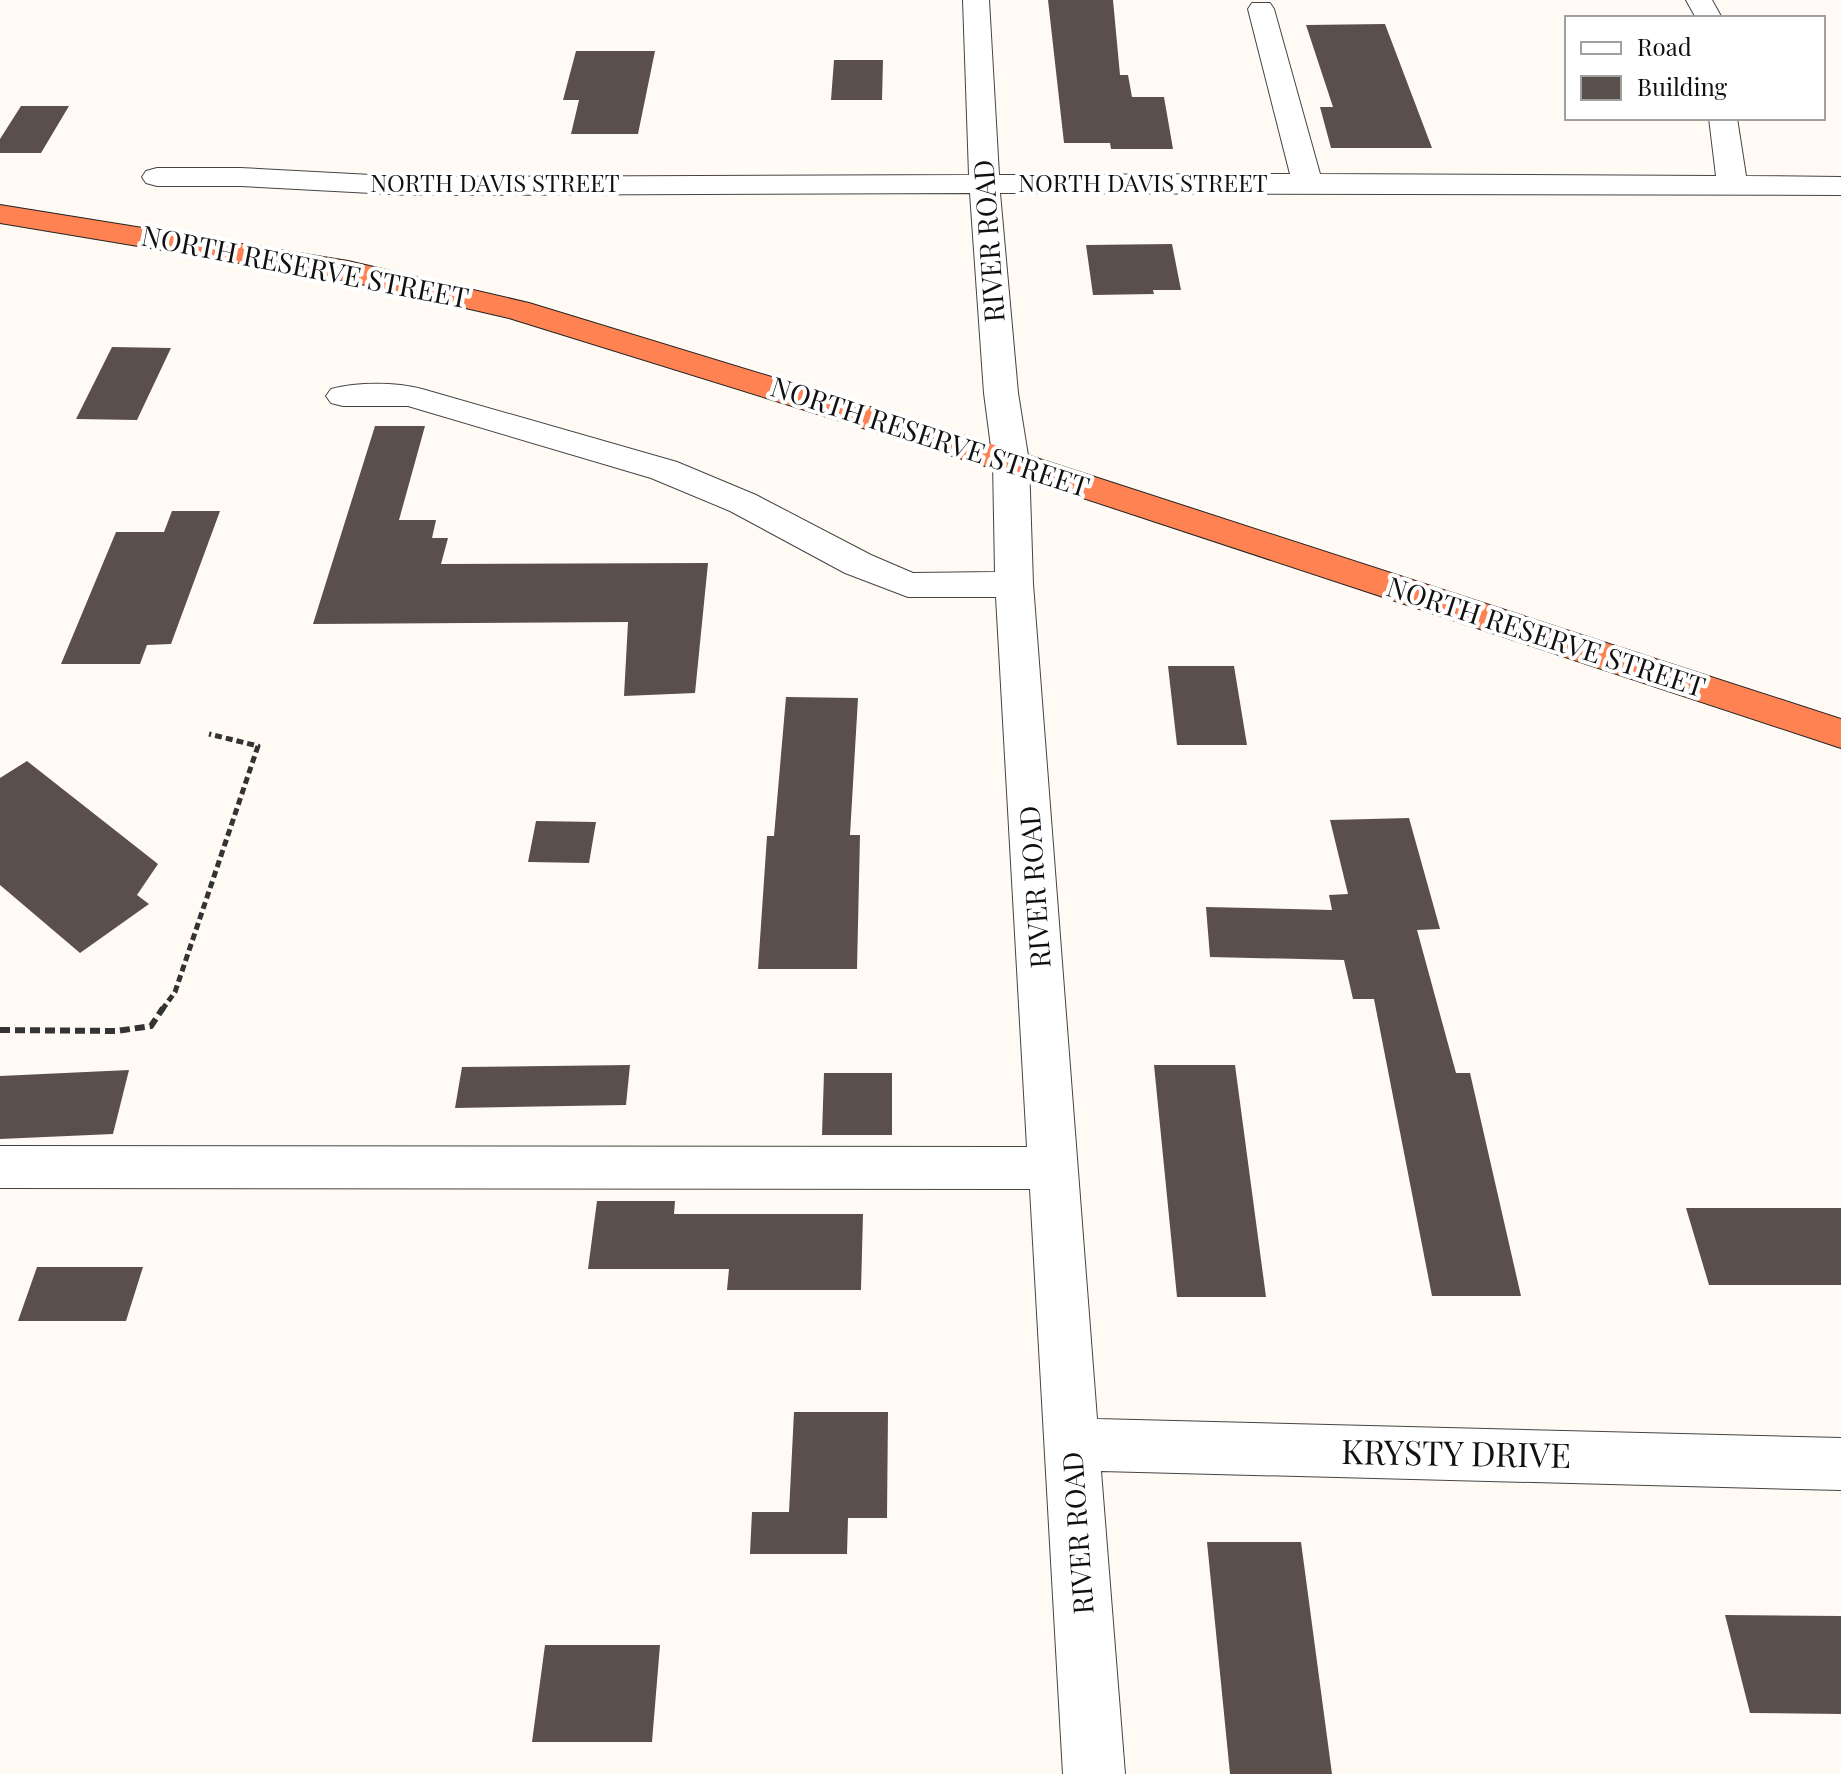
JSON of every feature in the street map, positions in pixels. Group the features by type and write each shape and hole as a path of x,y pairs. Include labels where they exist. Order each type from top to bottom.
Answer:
{"highway":[{"name":"NORTH RESERVE STREET","path":"0,214 348,271 518,310 1011,462 1841,734"}],"street":[{"name":"RIVER ROAD","path":"976,0 984,184 1001,393 1011,462 1014,584 1094,1774"},
{"path":"1261,9 1307,183"},
{"path":"1723,120 1732,186"},
{"name":"NORTH DAVIS STREET","path":"157,177 240,177 409,186 1307,183 1841,186"},
{"path":"343,396 410,396 664,470 743,503 858,564 908,585 1014,584"},
{"path":"0,1167 1053,1168"},
{"name":"KRYSTY DRIVE","path":"1072,1444 1841,1464"}],"path":[{"path":"0,1030 117,1031 151,1026 175,992 258,746 209,734"}],"building":[{"path":"1048,0 1113,0 1120,75 1128,75 1132,97 1164,97 1173,149 1111,149 1110,143 1064,143"},
{"path":"1385,24 1432,148 1331,148 1320,107 1333,107 1306,25"},
{"path":"576,51 655,51 638,134 571,134 579,100 563,100"},
{"path":"834,60 883,60 882,100 831,100"},
{"path":"21,106 69,106 41,153 0,153 0,139"},
{"path":"1172,244 1181,290 1153,290 1154,294 1093,295 1086,245"},
{"path":"112,347 171,348 137,420 76,419"},
{"path":"375,426 425,426 399,520 436,520 432,538 448,538 441,564 708,563 695,693 624,696 628,622 313,624"},
{"path":"172,511 220,511 171,644 147,645 140,664 61,664 116,532 164,532"},
{"path":"1168,666 1234,666 1247,745 1177,745"},
{"path":"786,697 858,698 850,835 860,835 857,969 758,969 767,836 774,836"},
{"path":"27,761 158,864 137,895 149,904 80,953 0,885 0,778"},
{"path":"1409,818 1440,929 1417,930 1456,1073 1470,1073 1521,1296 1432,1296 1374,999 1353,999 1344,960 1210,957 1206,907 1332,910 1329,895 1348,894 1330,820"},
{"path":"536,821 596,822 589,863 528,862"},
{"path":"630,1065 626,1105 455,1108 462,1067"},
{"path":"1154,1065 1235,1065 1266,1297 1177,1297"},
{"path":"129,1070 113,1134 0,1139 0,1076"},
{"path":"824,1073 892,1073 892,1135 822,1135"},
{"path":"597,1201 675,1201 674,1214 863,1214 861,1290 727,1290 729,1269 588,1269"},
{"path":"1686,1208 1841,1208 1841,1285 1709,1285"},
{"path":"37,1267 143,1267 126,1321 18,1321"},
{"path":"794,1412 888,1412 887,1518 848,1518 847,1554 750,1554 752,1512 789,1512"},
{"path":"1207,1542 1301,1542 1332,1774 1230,1774"},
{"path":"1725,1615 1841,1616 1841,1714 1750,1713"},
{"path":"545,1645 660,1645 652,1742 532,1742"}]}
